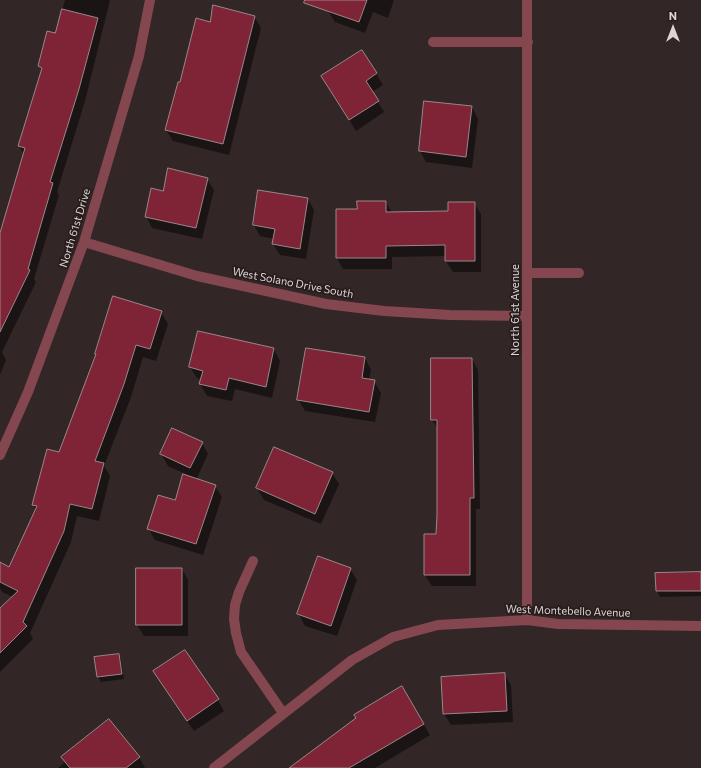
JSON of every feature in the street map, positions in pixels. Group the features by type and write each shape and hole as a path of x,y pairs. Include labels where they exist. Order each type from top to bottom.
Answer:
{"street":[{"name":"North 61st Drive","path":"0,455 28,392 84,242 139,56 150,0"},
{"name":"North 61st Avenue","path":"527,620 528,0"},
{"path":"433,42 528,42"},
{"name":"West Solano Drive South","path":"84,242 197,276 326,304 384,311 527,316"},
{"path":"527,273 579,273"},
{"path":"253,561 239,592 235,605 234,619 236,633 241,652 283,713"},
{"name":"West Montebello Avenue","path":"214,768 352,660 393,637 438,625 527,620 558,624 701,626"}],"building":[{"path":"305,0 367,0 359,22 304,3"},
{"path":"213,5 255,16 223,144 165,130 178,82 180,82 196,18 210,22"},
{"path":"62,9 98,18 79,89 50,182 53,183 28,269 30,270 0,332 0,233 25,148 18,146 42,68 38,66 47,31 55,33"},
{"path":"362,50 377,73 366,81 379,101 349,120 321,76"},
{"path":"424,101 472,106 466,157 419,151"},
{"path":"168,168 208,178 196,228 145,217 151,188 163,191"},
{"path":"258,190 308,198 300,249 272,244 275,229 253,225"},
{"path":"357,201 386,201 386,212 448,211 448,202 475,202 475,261 445,261 445,245 386,246 386,258 336,258 336,209 357,209"},
{"path":"113,296 162,311 150,349 136,345 124,384 95,461 104,463 92,509 70,504 64,531 23,622 27,626 0,653 0,608 18,591 0,582 0,562 9,567 37,506 32,505 47,449 59,452 96,354"},
{"path":"198,331 274,348 266,387 229,378 226,390 199,384 203,371 189,367"},
{"path":"306,348 365,357 362,378 375,380 369,412 297,400"},
{"path":"431,358 472,358 474,498 470,498 470,575 424,575 424,534 436,534 437,515 437,420 431,420"},
{"path":"172,428 203,442 190,468 160,454"},
{"path":"274,447 333,472 315,514 256,488"},
{"path":"183,474 216,485 196,544 147,529 158,495 175,500"},
{"path":"318,556 351,568 331,626 297,614"},
{"path":"136,568 182,568 182,625 136,625"},
{"path":"701,572 701,591 656,591 655,573"},
{"path":"185,650 219,699 187,721 153,671"},
{"path":"119,654 122,674 97,677 94,657"},
{"path":"505,673 507,711 443,714 441,677"},
{"path":"402,686 424,724 349,768 289,768 356,718 354,715"},
{"path":"109,719 140,757 126,768 70,768 61,757"}]}
